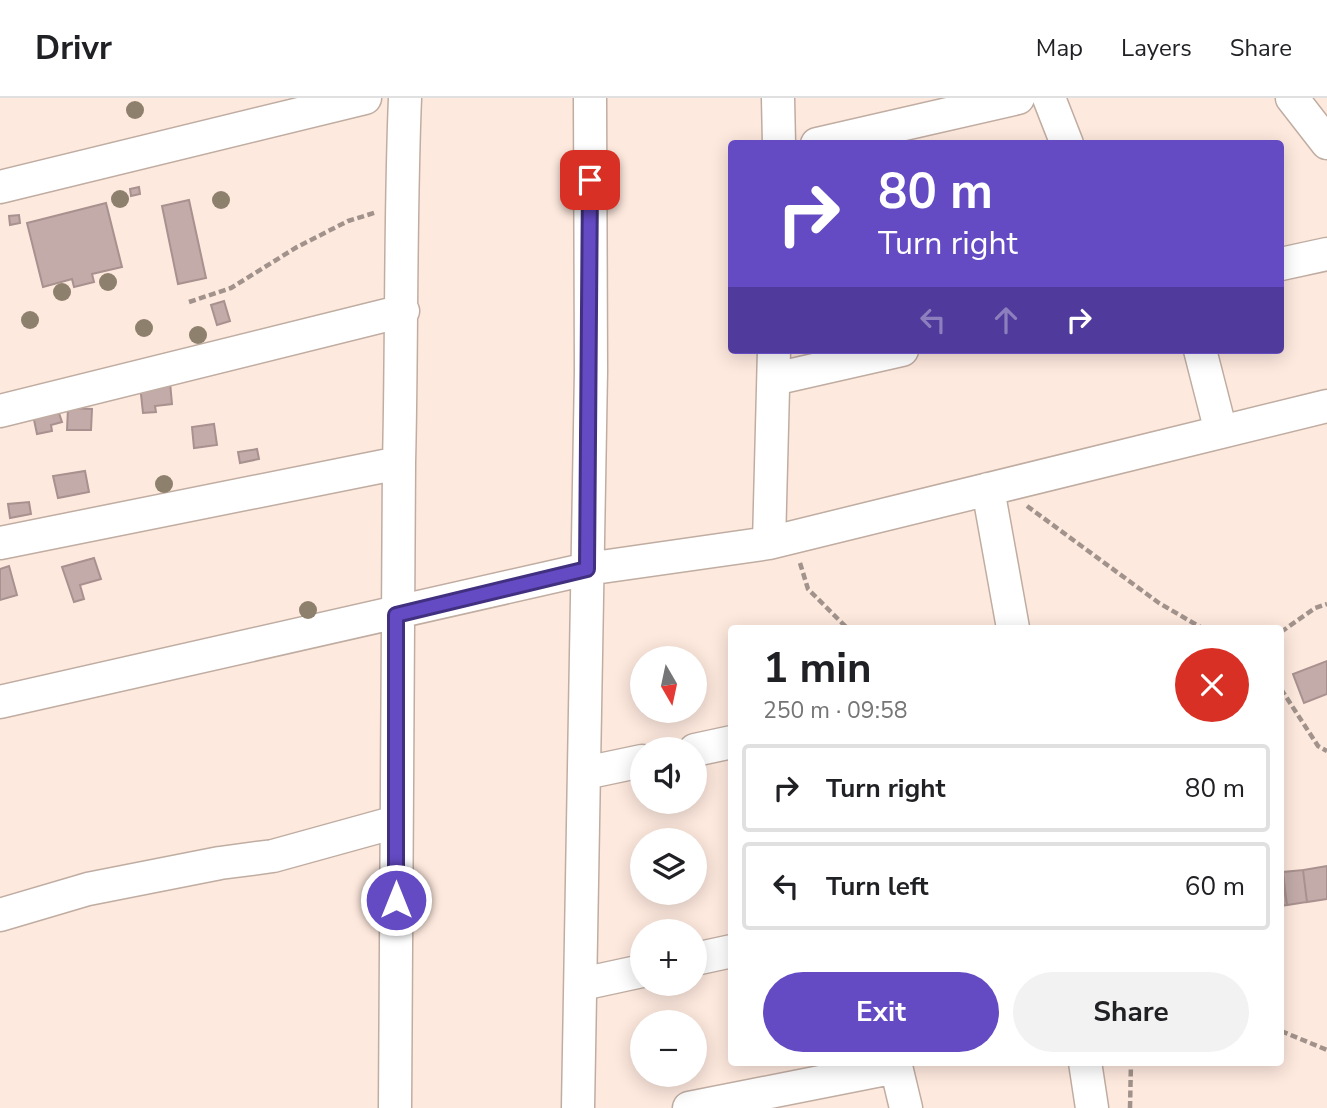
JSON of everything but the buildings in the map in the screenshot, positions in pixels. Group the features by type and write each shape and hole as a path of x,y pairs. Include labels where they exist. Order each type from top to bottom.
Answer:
{"street":[{"path":"0,187 365,98"},
{"path":"395,1108 396,615 403,311 400,208 405,98"},
{"path":"578,1108 591,371 590,98"},
{"path":"779,98 779,140"},
{"path":"849,140 937,129 1018,98"},
{"path":"1049,98 1065,140"},
{"path":"1292,98 1327,144"},
{"path":"1284,263 1327,254"},
{"path":"0,411 403,311"},
{"path":"781,540 774,365 867,354"},
{"path":"1201,354 1221,432"},
{"path":"0,702 396,615 587,569 781,540 1327,406"},
{"path":"0,543 399,463"},
{"path":"995,487 1013,625"},
{"path":"707,747 728,743"},
{"path":"585,773 630,764"},
{"path":"0,915 88,889 220,863 273,856 396,821"},
{"path":"707,956 728,952"},
{"path":"582,984 630,974"},
{"path":"689,1108 891,1066"},
{"path":"896,1066 905,1108"},
{"path":"1086,1066 1092,1108"}],"path":[{"path":"189,302 231,288 297,247 348,221 400,208"},
{"path":"995,487 1159,603 1197,625"},
{"path":"781,540 808,589 844,625"},
{"path":"1284,630 1315,608 1327,604"},
{"path":"1284,694 1318,746 1327,751"},
{"path":"1284,1032 1327,1050"},
{"path":"1130,1108 1131,1066"}],"route":[{"path":"396,900 396,615 587,569 591,371 590,180"}]}
